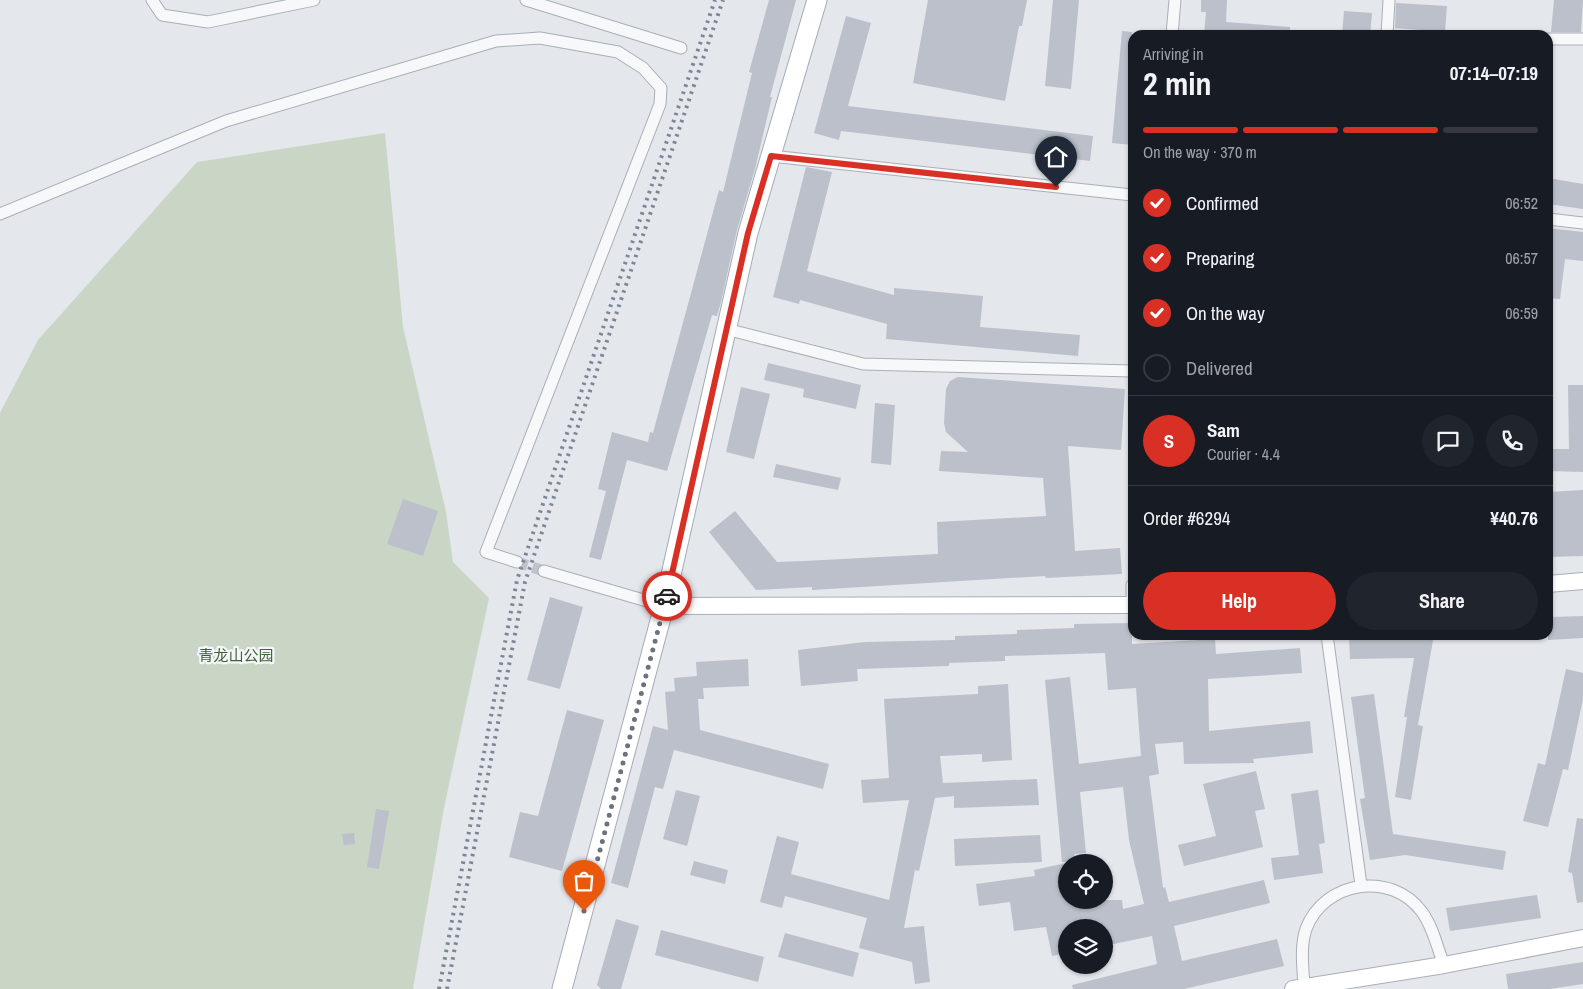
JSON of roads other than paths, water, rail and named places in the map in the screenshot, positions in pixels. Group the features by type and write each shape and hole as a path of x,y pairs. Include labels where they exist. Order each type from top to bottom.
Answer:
{"main road":[{"path":"562,989 664,606 748,233 817,0"}],"street":[{"path":"152,0 162,15 208,22 314,0"},
{"path":"526,0 681,48"},
{"path":"1173,30 1176,0"},
{"path":"1388,30 1389,0"},
{"path":"0,214 226,122 496,41 540,38 618,52 643,68 661,88 660,104 486,552 517,562"},
{"path":"1553,39 1583,39"},
{"path":"771,156 1128,195"},
{"path":"1553,219 1583,223"},
{"path":"726,329 863,364 1128,371"},
{"path":"544,571 664,606 1128,605"},
{"path":"1553,584 1583,581"},
{"path":"1328,640 1361,885"},
{"path":"1444,965 1427,920 1414,902 1394,890 1361,885 1332,896 1311,919 1302,948 1298,988 1444,965 1583,938"}],"tunnel":[{"path":"517,562 544,571"}],"railway":[{"path":"439,989 517,580 715,0"},
{"path":"447,989 525,582 723,0"}],"park label":[{"name":"青龙山公园","path":"236,655"}]}
